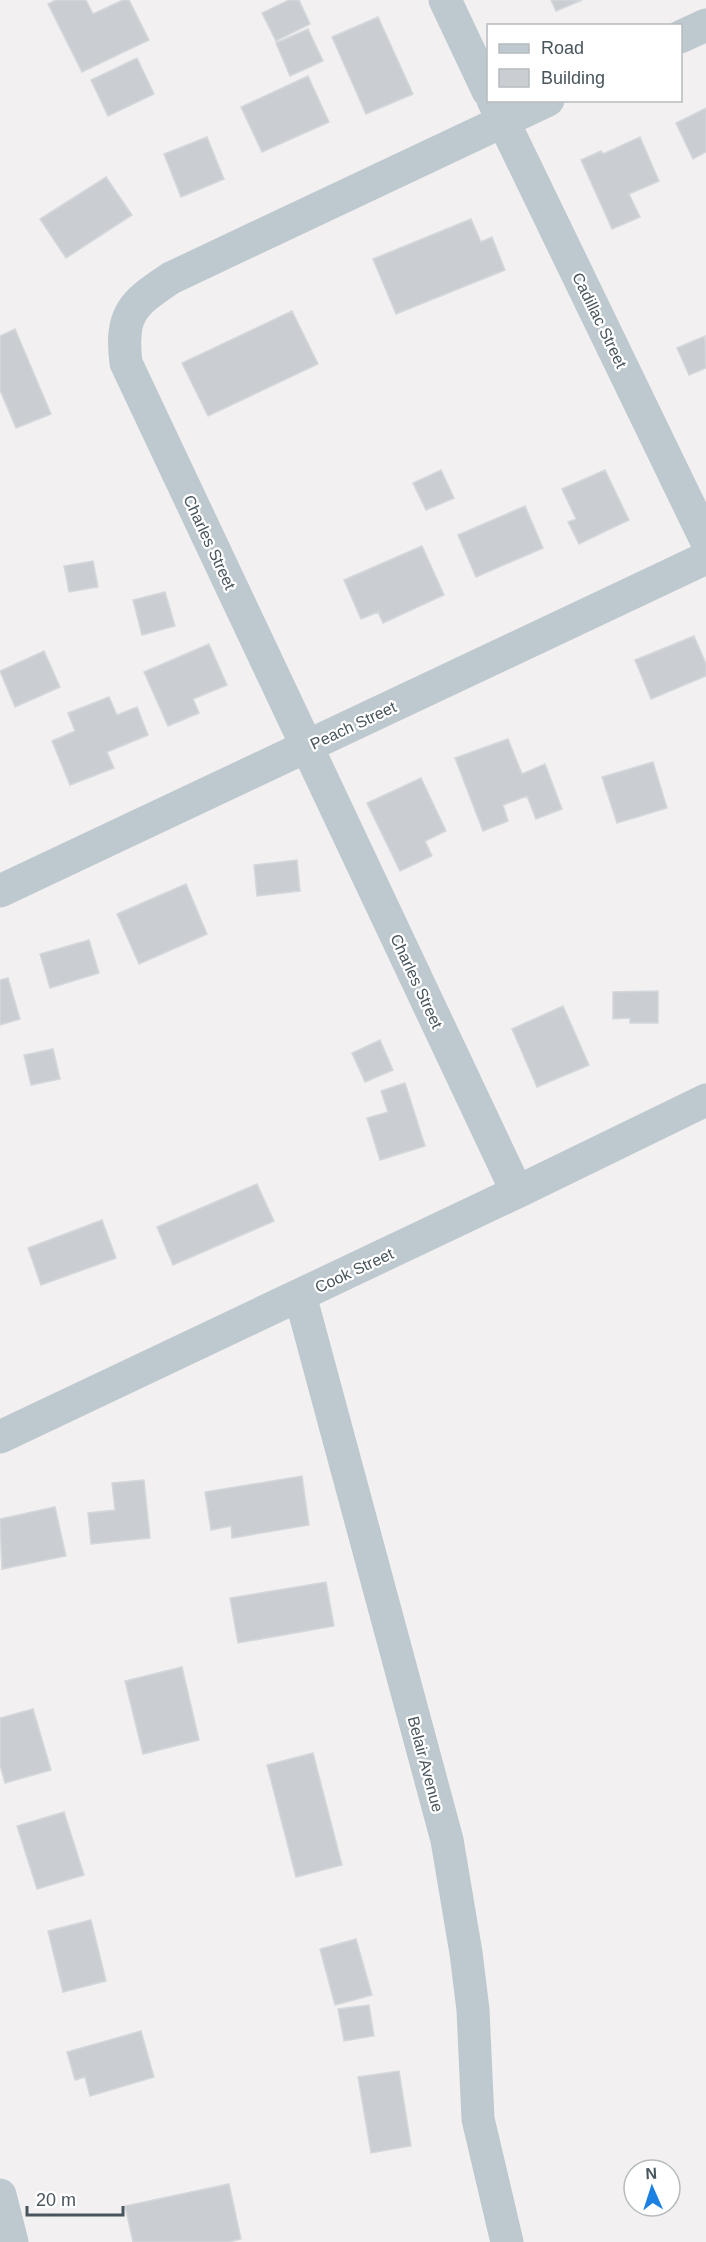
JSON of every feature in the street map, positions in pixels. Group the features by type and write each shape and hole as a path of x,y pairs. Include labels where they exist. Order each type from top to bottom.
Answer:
{"street":[{"path":"445,0 487,87"},
{"path":"682,37 706,25"},
{"name":"Charles Street","path":"517,1192 126,363 123,339 128,319 142,298 171,278 498,111 539,102"},
{"name":"Cadillac Street","path":"498,111 706,540"},
{"name":"Peach Street","path":"0,891 706,558"},
{"name":"Cook Street","path":"0,1437 706,1100"},
{"name":"Belair Avenue","path":"300,1295 447,1840 470,1987 478,2119 507,2242"},
{"path":"0,2195 12,2242"}],"building":[{"path":"56,0 86,0 93,14 123,0 129,0 149,40 82,72 48,4"},
{"path":"289,0 299,0 310,24 276,41 262,13"},
{"path":"551,0 582,0 556,11"},
{"path":"378,17 413,94 366,114 332,37"},
{"path":"308,29 323,61 290,76 276,43"},
{"path":"137,58 154,94 108,116 91,80"},
{"path":"308,76 329,122 262,152 241,107"},
{"path":"706,108 706,152 693,159 676,123"},
{"path":"207,137 224,179 181,197 164,154"},
{"path":"640,137 659,181 629,194 640,217 612,229 581,160 601,151 603,154"},
{"path":"106,177 132,215 66,258 40,219"},
{"path":"471,219 481,242 492,237 505,270 396,314 373,259"},
{"path":"292,311 318,364 208,416 182,363"},
{"path":"15,329 51,414 16,428 0,390 0,336"},
{"path":"705,336 706,368 689,375 677,348"},
{"path":"441,470 454,498 426,510 413,483"},
{"path":"605,470 629,520 579,544 568,522 576,519 562,489"},
{"path":"525,506 543,548 476,577 458,535"},
{"path":"422,546 444,595 383,623 378,612 361,619 344,580"},
{"path":"93,561 98,587 69,592 64,566"},
{"path":"165,592 175,626 142,635 133,600"},
{"path":"694,636 706,664 706,676 651,699 635,660"},
{"path":"209,644 227,685 193,699 199,713 168,726 144,672"},
{"path":"44,651 60,687 15,707 0,671"},
{"path":"109,697 117,715 137,707 148,735 107,752 114,768 70,785 52,741 75,731 68,713"},
{"path":"508,739 522,774 545,764 562,809 536,819 527,796 503,805 508,821 483,831 455,758"},
{"path":"653,762 667,808 617,823 602,777"},
{"path":"421,778 446,831 425,841 432,856 400,871 367,803"},
{"path":"297,860 300,891 257,896 254,865"},
{"path":"186,884 207,934 139,964 117,914"},
{"path":"89,940 99,973 50,988 40,954"},
{"path":"8,978 20,1019 0,1025 0,980"},
{"path":"658,991 658,1023 630,1023 630,1018 613,1019 613,992"},
{"path":"563,1006 589,1065 537,1087 512,1029"},
{"path":"380,1040 393,1070 365,1082 352,1053"},
{"path":"53,1049 60,1079 31,1085 24,1055"},
{"path":"405,1083 425,1146 380,1160 367,1118 388,1112 381,1091"},
{"path":"257,1184 274,1221 173,1265 157,1227"},
{"path":"102,1220 116,1258 41,1285 28,1248"},
{"path":"302,1476 309,1525 232,1538 231,1526 211,1530 205,1492"},
{"path":"144,1480 150,1538 91,1544 88,1513 115,1510 112,1483"},
{"path":"55,1507 66,1556 2,1569 0,1519"},
{"path":"326,1582 334,1626 238,1643 230,1598"},
{"path":"182,1667 199,1740 143,1754 125,1681"},
{"path":"33,1709 51,1770 5,1783 0,1765 0,1718"},
{"path":"313,1753 342,1865 296,1877 267,1765"},
{"path":"64,1812 84,1875 37,1889 17,1826"},
{"path":"91,1920 106,1981 63,1992 48,1931"},
{"path":"356,1939 372,1995 335,2005 320,1949"},
{"path":"369,2005 374,2036 344,2041 338,2009"},
{"path":"141,2031 154,2077 90,2096 85,2077 75,2080 67,2052"},
{"path":"399,2071 411,2146 371,2153 358,2077"},
{"path":"229,2184 241,2239 229,2242 133,2242 125,2206"}]}
